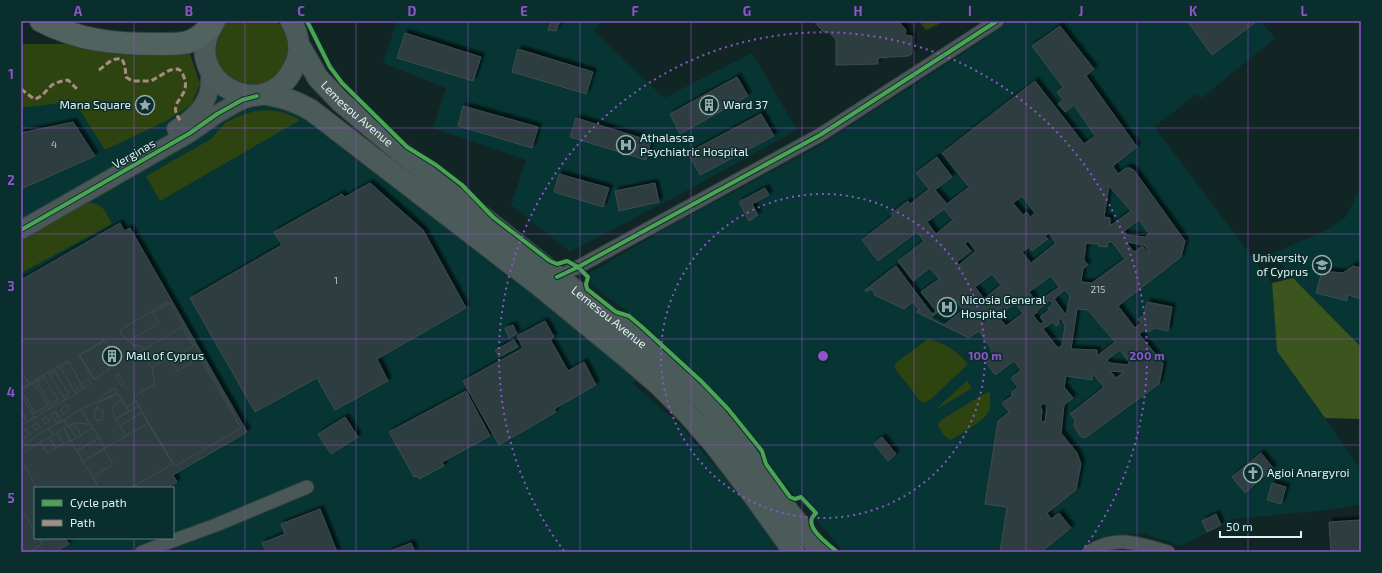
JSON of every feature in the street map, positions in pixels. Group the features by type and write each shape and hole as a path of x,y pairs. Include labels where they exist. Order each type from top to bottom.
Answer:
{"highway":[{"path":"41,21 71,34 88,39 140,44 184,43 192,41 213,24"}],"main road":[{"path":"261,95 279,87 290,76 297,61 299,45 296,31 291,21"},
{"path":"210,72 205,58 206,41 213,24"},
{"name":"Lemesou Avenue","path":"299,45 318,78 341,102 398,150 649,349 704,400 730,431 785,507 821,552"},
{"name":"Lemesou Avenue","path":"210,72 219,83 230,91 243,95 283,97 296,101 311,110 540,287 636,365 687,413 714,444 794,552"}],"street":[{"path":"557,276 578,267 820,135 997,21"},
{"name":"Verginas","path":"21,217 185,124 201,109 209,90 210,72"},
{"name":"Verginas","path":"21,230 184,137 217,114 242,100 261,95"},
{"path":"142,552 216,525 307,487"},
{"path":"1090,552 1107,543 1123,541 1168,552"}],"shaded area":[{"name":"Athalassa Psychiatric Hospital","path":"397,21 603,21 594,31 664,98 752,53 797,130 688,190 570,252 511,205 526,160 433,128 446,88 383,63"},
{"name":"Nicosia General Hospital","path":"1009,21 1261,21 1275,38 1202,98 1197,94 1154,127 1272,283 1277,351 1361,469 1361,504 1328,510 1233,519 1181,546 1142,533 1094,539 1077,552 844,552 774,471 703,382 648,328 592,285 590,273 673,224 819,146 976,45"},
{"path":"200,84 226,100 260,102 311,119 518,284 583,327 643,377 632,383 681,426 787,552 21,552 21,108 74,100 105,150 168,120 191,105"},
{"name":"University of Cyprus","path":"1361,186 1361,347 1293,278 1273,253 1327,230 1346,217"}],"green space":[{"path":"225,21 276,21 285,33 288,46 287,59 281,71 271,80 260,86 246,87 232,82 213,58 217,29"},
{"path":"919,21 945,21 926,30"},
{"path":"21,44 84,44 189,51 200,84 191,105 168,120 105,150 74,101 21,108"},
{"path":"270,110 285,113 300,120 160,201 146,176 211,139 225,123 239,116 255,111"},
{"path":"86,203 96,204 103,208 112,224 21,273 21,240"},
{"path":"1293,278 1361,347 1361,419 1325,418 1277,351 1272,283"},
{"path":"928,339 939,342 950,348 960,355 968,364 931,399 924,403 920,401 894,367 897,362"},
{"path":"967,381 972,388 937,409 937,408"},
{"path":"989,391 990,405 986,416 951,440 945,436 938,425 941,420"}],"building":[{"path":"551,21 560,21 556,31 548,30"},
{"path":"814,21 899,22 906,30 905,35 912,36 912,54 908,56 878,58 878,64 836,65 836,40 829,32 824,32"},
{"path":"1187,21 1255,21 1256,22 1212,55"},
{"path":"1060,26 1094,69 1086,76 1137,147 1113,166 1118,174 1126,168 1131,168 1131,171 1133,169 1185,241 1181,257 1118,306 1135,328 1141,323 1138,319 1144,315 1147,302 1172,307 1168,331 1154,328 1149,332 1146,329 1139,334 1163,364 1159,384 1085,438 1080,436 1074,426 1075,420 1070,414 1104,387 1093,374 1092,380 1066,376 1064,387 1073,398 1064,405 1061,433 1077,453 1081,464 1076,490 1047,513 1051,519 1059,513 1071,528 1041,552 1000,552 1007,507 985,504 998,421 1009,412 1002,403 1012,396 1012,392 1018,387 1011,378 1021,370 1014,361 995,375 986,362 993,357 990,347 979,331 969,338 916,312 919,310 913,302 904,309 874,295 875,294 871,289 866,292 865,290 896,266 932,314 936,311 921,292 939,279 930,268 913,281 898,261 924,241 917,232 878,261 862,240 893,216 891,214 908,201 910,204 929,189 916,173 937,157 952,177 935,190 947,204 969,187 942,153 1035,81 1084,144 1095,136 1074,105 1065,112 1058,104 1063,100 1057,92 1063,87 1032,46","holes":["1109,186 1131,211 1110,225 1110,218 1104,217","1022,196 1035,213 1030,217 1027,212 1023,215 1013,203","944,209 953,220 936,234 927,222","1139,220 1149,234 1145,237 1127,235 1124,231","1049,233 1056,243 1031,263 1022,252 1029,247 1032,251 1048,239 1045,236","968,241 976,251 959,265 957,262 971,251 965,244","1108,242 1112,242 1125,259 1092,283 1081,282 1083,269 1088,265 1084,260 1086,243 1099,244 1098,246 1107,247","1126,242 1144,245 1149,252 1148,253 1142,246 1134,252","992,274 1001,285 984,299 975,287","1051,276 1059,287 1037,303 1029,292","1065,290 1070,296 1066,315 1054,299","955,299 963,310 944,325 930,318","1050,300 1053,304 1048,308 1049,310 1040,317 1044,322 1040,324 1033,315","1015,303 1023,313 1006,326 1001,320 1003,318 1000,315","1077,309 1088,310 1115,342 1097,356 1097,350 1071,349","1061,319 1065,325 1062,345 1058,348 1043,329 1053,322 1056,326 1060,323 1058,321","1120,350 1129,362 1129,365 1110,363 1107,360","1110,371 1124,372 1116,378","1045,403 1047,406 1045,422 1041,421 1042,410 1040,406"]},
{"path":"405,33 481,57 473,81 397,58"},
{"path":"518,49 593,72 586,94 512,72"},
{"name":"Ward 37","path":"737,77 748,96 680,134 670,114"},
{"path":"463,106 538,127 532,148 458,126"},
{"path":"761,114 774,136 700,175 688,153"},
{"path":"576,118 651,141 646,160 570,137"},
{"path":"73,122 95,156 21,189 21,133"},
{"path":"559,174 609,188 603,207 554,192"},
{"path":"370,183 423,230 466,308 377,359 388,381 335,410 317,378 255,412 190,298 282,245 274,232 342,194 345,197"},
{"path":"655,183 659,202 619,211 615,191"},
{"path":"765,188 769,195 752,204 758,215 749,221 739,202"},
{"name":"Mall of Cyprus","path":"120,223 124,231 130,228 247,432 173,475 177,482 168,487 34,487 34,539 66,539 69,544 55,552 42,552 41,550 38,552 21,552 21,280"},
{"path":"1353,266 1361,268 1361,299 1348,295 1347,301 1316,293 1322,271 1343,273"},
{"path":"167,302 182,327 141,351 131,343 130,340 159,323 152,311"},
{"path":"170,303 195,345 160,365 152,351 134,344 124,337 121,331"},
{"path":"152,311 159,323 130,340 131,343 123,336 120,330"},
{"path":"545,321 554,337 550,339 568,371 584,362 596,385 554,409 556,412 499,445 463,381 523,348 517,336"},
{"path":"513,325 517,334 509,338 505,328"},
{"path":"182,327 200,358 177,371 169,357 152,368 141,351"},
{"path":"104,340 107,345 111,367 94,380 79,355"},
{"path":"514,340 518,347 499,357 495,350"},
{"path":"105,341 109,346 111,358 109,370 94,379 80,355"},
{"path":"195,345 235,415 167,455 134,399 157,386 160,365"},
{"path":"169,357 177,371 200,358 241,428 175,466 133,397 155,384 152,368"},
{"path":"67,361 84,388 76,394 59,366"},
{"path":"69,362 82,386 69,394 55,371"},
{"path":"59,366 76,394 65,400 48,372"},
{"path":"21,371 30,385 21,390"},
{"path":"55,371 69,394 58,400 44,377"},
{"path":"48,372 65,400 52,407 36,380"},
{"path":"118,374 124,383 121,385 116,376"},
{"path":"44,377 58,400 48,406 34,383"},
{"path":"89,379 91,383 84,388 81,384"},
{"path":"36,380 52,407 35,418 21,395 21,389"},
{"path":"34,383 48,406 35,413 21,390"},
{"path":"115,388 117,392 101,401 99,398"},
{"path":"21,390 35,413 26,418 21,409"},
{"path":"466,391 490,436 442,462 444,466 419,479 417,476 414,477 389,432"},
{"path":"118,394 127,407 136,401 171,461 128,487 98,487 93,477 113,464 81,409"},
{"path":"21,395 35,418 27,422 21,412"},
{"path":"122,400 129,411 116,419 112,411 113,405"},
{"path":"67,405 70,409 63,414 60,410"},
{"path":"138,406 142,412 120,426 116,419"},
{"path":"97,407 103,410 102,420 100,421 94,417"},
{"path":"21,409 26,418 21,422"},
{"path":"81,409 104,449 87,459 64,420"},
{"path":"56,411 61,420 56,423 51,414"},
{"path":"21,412 27,422 21,425"},
{"path":"56,412 58,417 54,419 51,415"},
{"path":"142,412 148,423 126,436 120,426"},
{"path":"47,417 50,421 45,424 42,420"},
{"path":"345,417 358,437 331,454 318,434"},
{"path":"64,420 87,459 73,467 49,428"},
{"path":"37,423 39,428 35,430 32,426"},
{"path":"74,423 90,424 93,428 81,435"},
{"path":"74,423 81,435 76,438 69,426"},
{"path":"148,423 173,464 133,487 98,487 83,461"},
{"path":"69,426 76,438 71,441 64,428"},
{"path":"49,428 73,467 104,449 113,464 93,477 98,487 34,487 34,531 26,516 21,511 21,448 37,435"},
{"path":"64,428 70,440 63,444 57,433"},
{"path":"93,428 99,438 77,451 71,441"},
{"path":"26,429 30,434 23,438 21,432"},
{"path":"21,432 26,440 22,443 21,441"},
{"path":"57,433 63,444 56,448 49,437"},
{"path":"49,437 56,448 47,453 40,442"},
{"path":"882,437 896,454 888,461 874,444"},
{"path":"99,438 105,448 83,461 77,451"},
{"path":"70,440 98,487 36,487 21,460 21,454 40,442 47,453"},
{"name":"Agioi Anargyroi","path":"1261,453 1273,468 1245,493 1232,477"},
{"path":"21,460 26,468 21,472"},
{"path":"26,468 36,487 34,487 34,539 43,539 21,552 21,472"},
{"path":"1272,483 1286,487 1281,504 1267,500"},
{"path":"320,509 337,552 266,552 262,543 285,534 281,524"},
{"path":"21,511 26,516 34,531 34,539 39,539 42,544 29,552 21,552"},
{"path":"1216,514 1221,525 1207,532 1202,521"},
{"path":"1361,520 1361,552 1331,552 1329,522"},
{"path":"411,543 415,552 388,552"}],"marked path":[{"path":"99,70 112,60 122,59 125,66 126,77 132,81 151,81 170,70 178,69 181,71 185,80 185,87 176,107 176,113 180,120"},
{"path":"21,89 34,99 42,95 52,85 62,81 68,80 77,89"}],"cycle path":[{"path":"307,21 330,67 342,83 407,147 436,165 462,185 493,217 550,261 557,264 567,261 578,267 588,277 586,284 587,289 616,312 629,316 702,382 728,409 762,451 766,464 790,497 795,499 801,497 816,513 812,518 811,523 813,527 820,537 837,552"},
{"path":"557,277 820,135 997,21"},
{"path":"21,230 190,133 217,114 242,100 257,96"}],"place":[{"name":"Mana Square","path":"145,105"},
{"name":"Ward 37","path":"709,105"},
{"name":"Athalassa Psychiatric Hospital","path":"626,145"},
{"name":"University of Cyprus","path":"1322,265"},
{"name":"Nicosia General Hospital","path":"947,307"},
{"name":"Mall of Cyprus","path":"112,356"},
{"name":"Agioi Anargyroi","path":"1253,473"}]}
